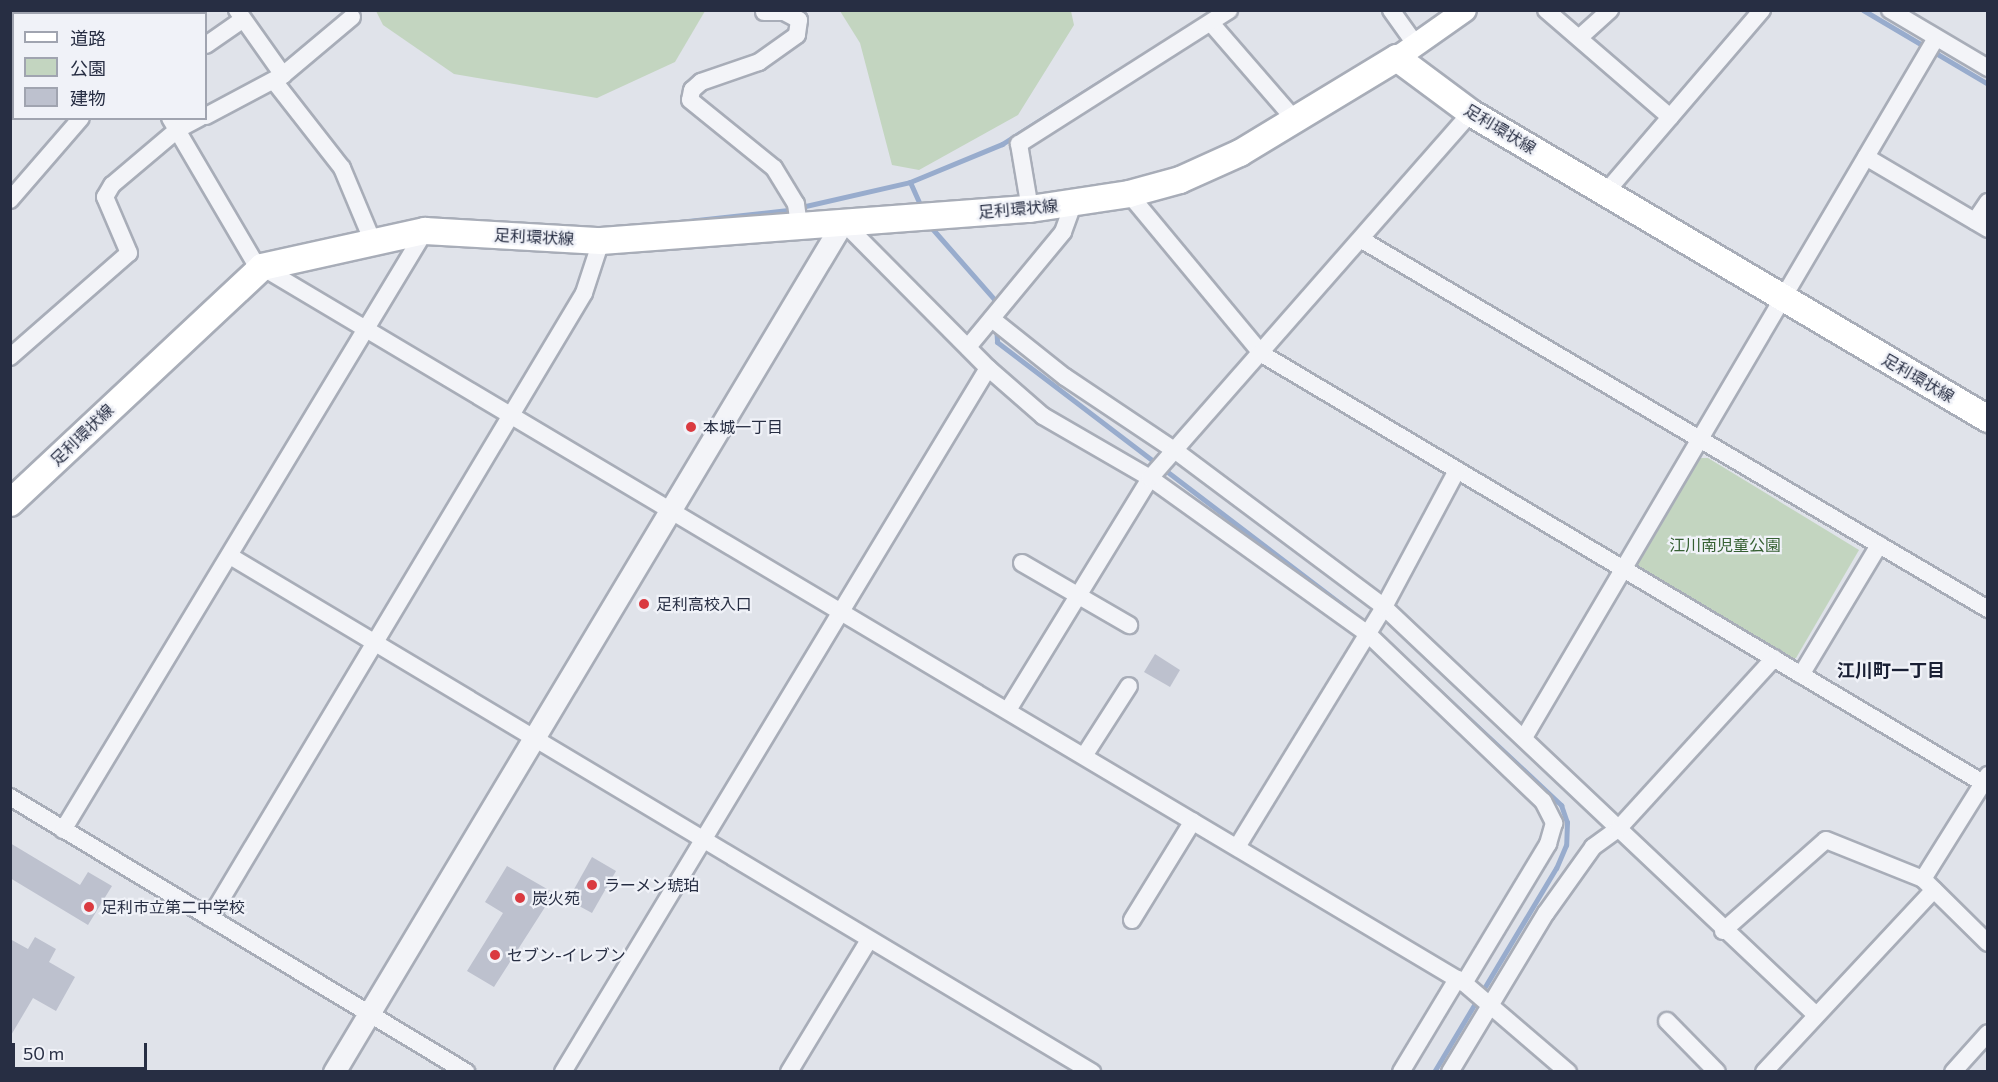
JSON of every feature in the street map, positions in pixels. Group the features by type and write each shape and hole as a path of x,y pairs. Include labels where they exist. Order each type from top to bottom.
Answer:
{"main road":[{"path":"1407,51 1465,10"},
{"name":"足利環状線","path":"10,503 255,262 371,233 425,231 601,241 798,214 843,222 1030,209 1129,194 1180,180 1240,153 1296,121 1407,51 1472,113 1988,419"}],"street":[{"path":"1030,209 1019,144 1211,24 1229,10"},
{"path":"1391,10 1407,51"},
{"path":"1546,10 1670,117"},
{"path":"1579,38 1610,10"},
{"path":"1605,192 1762,10"},
{"path":"1890,10 1930,46 1988,68"},
{"path":"764,12 783,12 799,20 797,35 759,62 700,82 692,90 690,100 774,168 798,214"},
{"path":"207,44 240,15 279,78 331,150 371,233"},
{"path":"207,115 279,78 352,17"},
{"path":"1211,24 1296,121"},
{"path":"1525,736 1930,46"},
{"path":"1008,710 1150,478 1177,452 1472,113"},
{"path":"10,200 79,120"},
{"path":"10,357 129,253 105,197 112,185 173,124 191,120"},
{"path":"173,124 255,262 673,509 1460,981 1491,1002 1568,1071"},
{"path":"1866,157 1981,225 1988,202"},
{"path":"1129,194 1262,354 1802,675 1985,779 1928,885 1816,1015 1764,1071"},
{"path":"968,347 1063,232 1073,204"},
{"path":"334,1071 843,222 988,368 1043,416 1150,478 1368,634 1526,783 1554,823 1548,844 1401,1071"},
{"path":"63,830 425,231"},
{"path":"1362,240 1988,609"},
{"path":"210,918 584,293 601,241"},
{"path":"992,319 1065,377 1177,452 1384,607 1525,736 1723,931 1816,1015"},
{"path":"563,1071 840,609 988,368"},
{"path":"1237,847 1384,607 1457,470"},
{"path":"1802,675 1879,545"},
{"path":"230,556 533,741 1092,1071"},
{"path":"1022,563 1129,625"},
{"path":"1450,1071 1491,1002 1593,847 1619,828 1774,658"},
{"path":"1084,756 1129,686"},
{"path":"10,797 466,1071"},
{"path":"1132,920 1193,821"},
{"path":"1723,931 1826,840 1928,885 1988,943"},
{"path":"789,1071 869,940"},
{"path":"1667,1021 1717,1071"},
{"path":"1953,1071 1988,1033"}],"green space":[{"path":"376,11 705,11 675,62 597,98 454,74 383,25"},
{"path":"840,11 1071,11 1074,25 1018,115 919,170 892,165 860,43"},
{"name":"江川南児童公園","path":"1697,458 1708,458 1859,550 1796,658 1788,658 1639,570 1637,560"}],"building":[{"path":"1155,654 1180,670 1170,687 1144,672"},
{"path":"10,843 80,885 88,872 112,886 88,925 10,878"},
{"name":"ラーメン琥珀","path":"592,857 616,871 592,913 568,900"},
{"path":"507,866 554,893 494,987 467,971 503,913 485,902"},
{"path":"35,937 56,949 49,962 75,977 56,1011 33,998 10,1037 10,939 28,949"}],"waterway":[{"path":"1863,10 1988,84"},
{"path":"660,224 788,210 910,182 1002,144 1116,72"},
{"path":"910,182 923,211"},
{"path":"929,225 994,299 995,308"},
{"path":"260,256 361,232"},
{"path":"155,350 249,263"},
{"path":"996,326 997,342 1351,612"},
{"path":"1419,672 1561,805 1567,822 1566,845 1556,868 1434,1072"}],"place":[{"name":"本城一丁目","path":"691,427"},
{"name":"足利高校入口","path":"644,604"},
{"name":"ラーメン琥珀","path":"592,885"},
{"name":"炭火苑","path":"520,898"},
{"name":"足利市立第二中学校","path":"89,907"},
{"name":"セブン-イレブン","path":"495,955"}],"district":[{"name":"江川町一丁目","path":"1891,670"}]}
